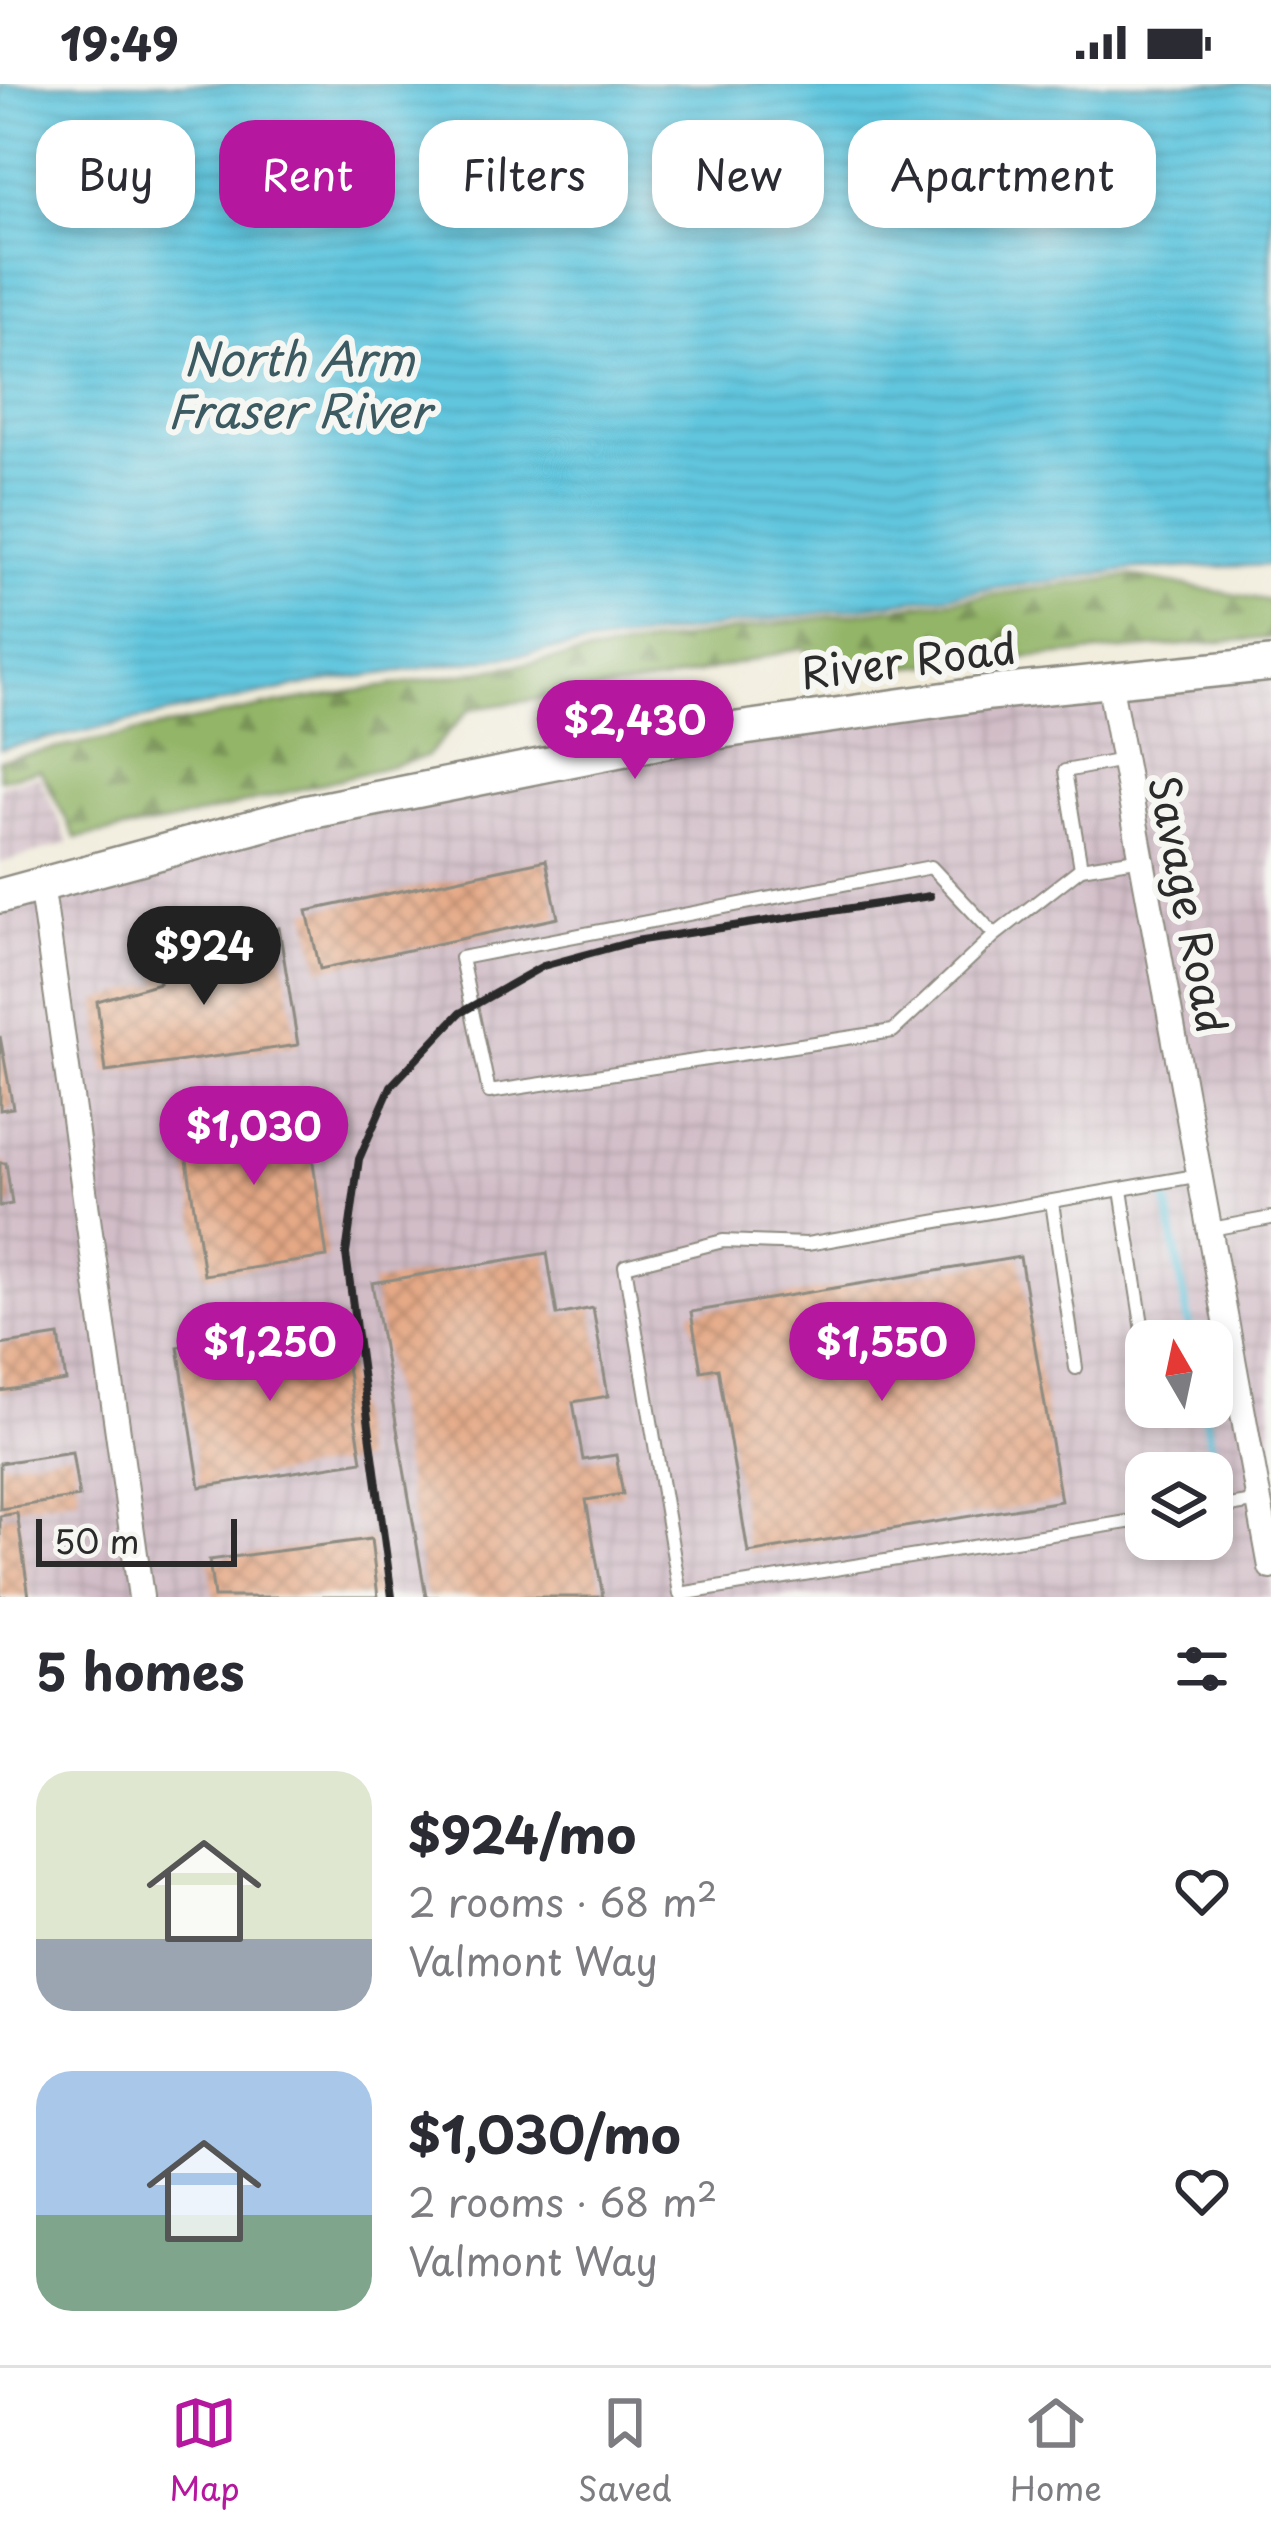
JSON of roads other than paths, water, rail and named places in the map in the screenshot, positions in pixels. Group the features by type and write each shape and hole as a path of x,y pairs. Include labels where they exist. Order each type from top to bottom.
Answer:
{"street":[{"name":"River Road","path":"0,896 304,813 695,735 845,711 1271,664"},
{"name":"Savage Road","path":"1109,680 1271,1567"},
{"path":"41,883 141,1597"}],"lane":[{"path":"1082,868 1066,771 1124,760"},
{"path":"994,935 931,867 461,958 489,1093 893,1031 994,935 1082,868 1142,858"},
{"path":"1125,1522 680,1594 625,1266 722,1241 808,1244 1201,1175"},
{"path":"1121,1190 1141,1320"},
{"path":"1052,1202 1076,1368"},
{"path":"1211,1229 1271,1218"},
{"path":"1233,1506 1261,1501"}],"water":[{"name":"North Arm Fraser River","path":"0,84 1271,84 1271,565 1136,569 314,683 0,749"}],"waterway":[{"path":"1167,1201 1188,1320"},
{"path":"1208,1428 1212,1452"}],"railway":[{"path":"392,1597 346,1254 359,1159 391,1086 460,1013 543,966 635,941 930,896"}]}
